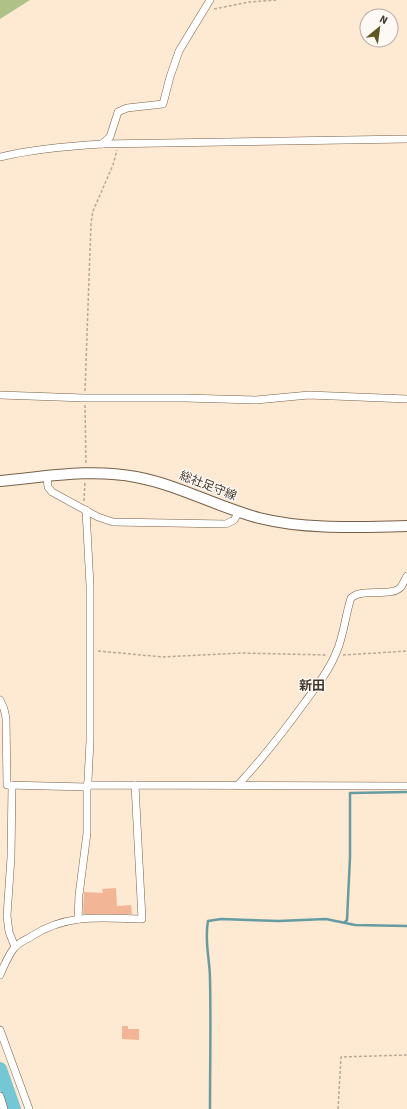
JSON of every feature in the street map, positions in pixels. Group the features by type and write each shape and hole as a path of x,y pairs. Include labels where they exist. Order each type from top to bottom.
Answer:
{"main road":[{"name":"総社足守線","path":"0,481 86,473 135,476 186,491 239,512 281,523 307,526 407,526"}],"street":[{"path":"102,144 110,137 118,112 127,108 163,104 179,51 210,0"},
{"path":"0,157 20,152 58,147 102,144 407,139"},
{"path":"0,395 85,398 256,400 309,395 407,399"},
{"path":"47,476 48,487 52,492 98,517 113,522 226,524 234,520 239,512"},
{"path":"78,919 79,895 87,833 87,787 90,749 90,586 85,510"},
{"path":"238,785 255,767 282,733 318,684 340,644 351,598 359,593 396,591 401,587 407,576"},
{"path":"0,700 6,718 8,785 87,787 92,785 407,786"},
{"path":"12,785 11,857 7,916 9,932 15,947"},
{"path":"0,975 15,947 24,940 59,923 85,918 142,919 136,785"},
{"path":"0,1030 29,1109"},
{"path":"0,1096 4,1109"},
{"path":"0,1106 4,1109"}],"path":[{"path":"204,11 248,2 277,0"},
{"path":"85,510 85,398 91,223 93,211 113,166 118,144"},
{"path":"91,650 164,657 241,654 335,655 407,651"},
{"path":"338,1109 341,1057 407,1055"}],"green space":[{"path":"0,0 30,0 0,19"}],"building":[{"path":"116,888 117,906 131,905 132,914 83,914 84,892 103,893 102,889"},
{"path":"122,1026 128,1026 128,1029 139,1029 139,1040 122,1039"}],"waterway":[{"path":"345,922 347,920 350,857 350,793 407,792"},
{"path":"210,1109 210,972 207,943 208,921 221,919 279,921 326,919 355,925 407,926"},
{"path":"0,1069 14,1109"}],"district":[{"name":"新田","path":"312,686"}]}
